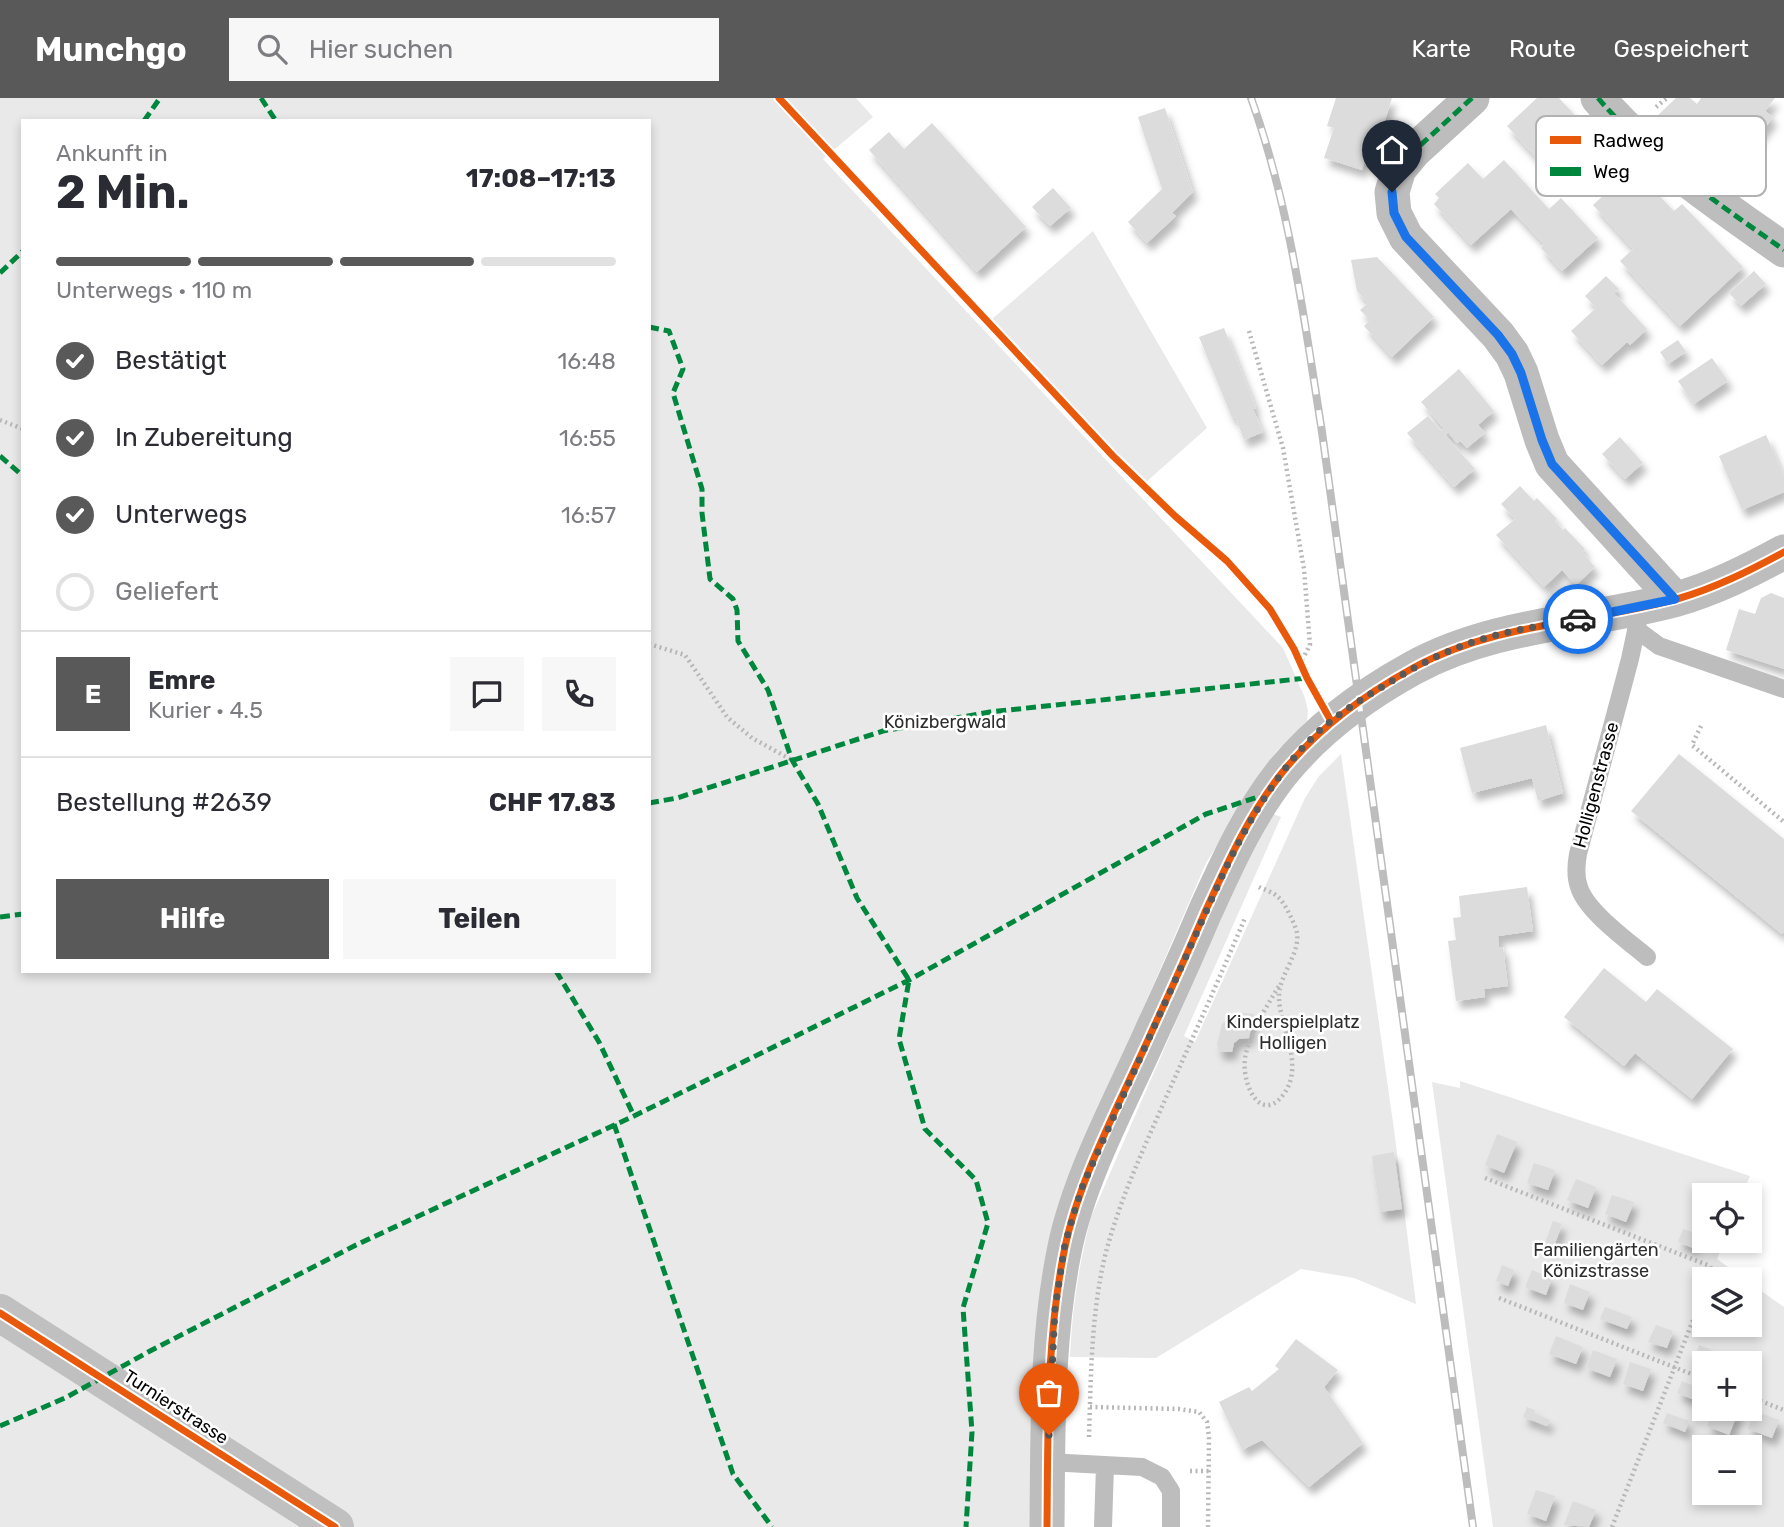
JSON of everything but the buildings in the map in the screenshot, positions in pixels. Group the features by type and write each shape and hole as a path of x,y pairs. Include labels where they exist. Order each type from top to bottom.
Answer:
{"main road":[{"name":"Turnierstrasse","path":"0,1313 335,1527"}],"street":[{"path":"1472,98 1414,150 1399,169 1392,192 1394,213 1406,237 1498,335 1512,354 1552,464 1675,599"},
{"path":"1598,98 1613,116"},
{"path":"1712,196 1784,250"},
{"path":"1047,1527 1055,1309 1065,1244 1083,1185 1239,840 1280,775 1310,740 1331,721 1413,668 1443,653 1517,630 1638,618 1675,599 1721,584 1784,552"}],"lane":[{"path":"1638,618 1659,646 1784,688"},
{"name":"Holligenstrasse","path":"1638,618 1630,659 1578,854 1576,872 1579,889 1588,904 1647,957"},
{"path":"1048,1462 1143,1467 1162,1476 1171,1491 1171,1527"},
{"path":"1103,1527 1105,1466"}],"path":[{"path":"779,98 1113,456 1175,516 1227,561 1270,609 1331,721"},
{"path":"1249,331 1283,447 1304,569 1310,645 1301,663"},
{"path":"0,420 21,428"},
{"path":"651,646 685,655 727,718 752,738 792,760"},
{"path":"1701,726 1692,745 1784,822"},
{"path":"1254,899 1264,876"},
{"path":"1259,887 1279,897 1296,929 1296,944 1279,986 1248,1046 1243,1067 1249,1092 1263,1103 1273,1102 1282,1095 1291,1073 1290,1048 1282,1019 1279,986"},
{"path":"1208,1527 1207,1422 1199,1412 1179,1409 1090,1407 1091,1357 1105,1255 1122,1199 1248,911"},
{"path":"1485,1178 1710,1267"},
{"path":"1499,1298 1692,1374"},
{"path":"1612,1527 1692,1323"},
{"path":"1762,1402 1784,1410"}],"green space":[{"name":"Könizbergwald","path":"0,98 856,98 873,117 823,159 1283,648 1305,698 1307,721 1276,752 1206,863 1063,1195 1031,1527 0,1527"},
{"path":"1093,231 1207,428 1145,483 991,320"},
{"name":"Kinderspielplatz Holligen","path":"1341,754 1416,1304 1354,1278 1301,1269 1156,1358 1070,1357 1077,1287 1091,1217 1252,847 1273,814 1281,817 1184,1036 1195,1042 1305,798 1319,776"},
{"name":"Familiengärten Könizstrasse","path":"1460,1081 1750,1176 1747,1183 1692,1183 1692,1253 1719,1253 1717,1259 1728,1267 1692,1267 1692,1337 1762,1337 1762,1291 1784,1307 1784,1527 1493,1527 1432,1082 1460,1088"}],"railway":[{"path":"1251,98 1265,139 1286,221 1322,432 1473,1527"}],"marked path":[{"path":"145,119 160,98"},
{"path":"261,98 275,119"},
{"path":"1472,98 1414,151 1399,169 1392,192 1394,213 1406,237 1498,335 1512,354 1552,464 1675,599"},
{"path":"1598,98 1615,116"},
{"path":"1708,196 1784,250"},
{"path":"0,273 21,253"},
{"path":"651,327 669,331 683,369 673,393 702,489 702,513 710,579 733,599 737,610 738,641 768,690 792,760 818,804 857,898 909,980 899,1039 925,1129 976,1180 988,1223 963,1308 972,1432 966,1527"},
{"path":"0,456 21,474"},
{"path":"651,803 677,798 883,731 990,712 1307,678"},
{"path":"0,1426 65,1398 356,1245 634,1116 909,980 1206,814 1267,794"},
{"path":"0,917 21,914"},
{"path":"557,973 599,1042 634,1116"},
{"path":"614,1124 733,1474 772,1527"}],"cycle path":[{"path":"779,98 1113,456 1175,516 1227,561 1270,609 1331,721"},
{"path":"1047,1527 1051,1351 1059,1281 1072,1220 1091,1165 1222,876 1248,823 1281,774 1310,742 1358,702 1413,668 1444,653 1509,633 1677,599 1705,590 1784,552"},
{"path":"0,1313 335,1527"}],"way so far":[{"path":"1049,1435 1051,1355 1059,1278 1065,1244 1083,1185 1223,874 1239,840 1267,794 1310,740 1331,721 1413,668 1443,653 1480,640 1578,619"}],"route":[{"path":"1392,192 1394,213 1406,237 1498,335 1512,354 1552,464 1675,599 1578,619"}]}
